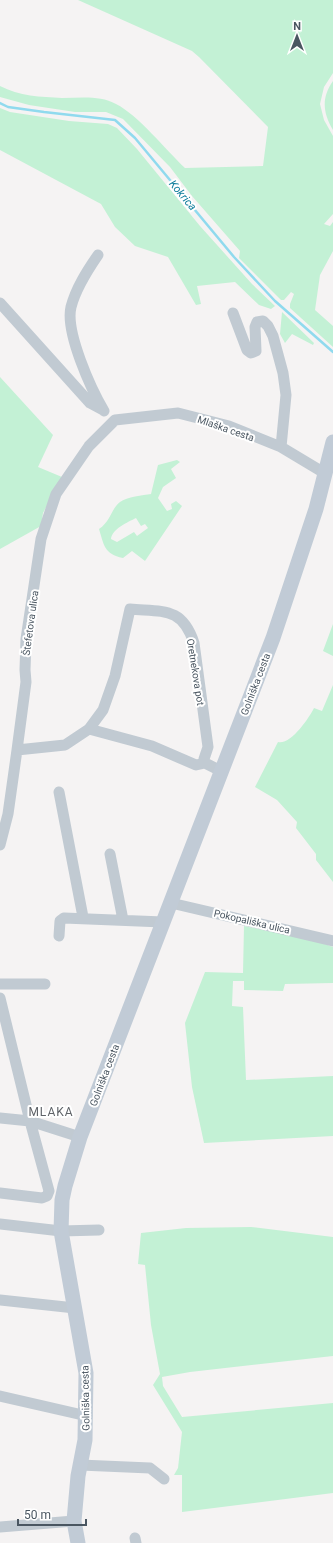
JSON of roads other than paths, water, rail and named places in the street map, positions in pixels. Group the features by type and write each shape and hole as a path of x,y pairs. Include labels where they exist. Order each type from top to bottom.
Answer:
{"main road":[{"name":"Golniška cesta","path":"78,1543 74,1521 87,1416 86,1373 60,1232 64,1186 80,1137 284,608 326,474 333,442"}],"street":[{"path":"98,255 83,278 71,306 70,314 72,335 82,364 96,398 104,411 113,421"},
{"path":"0,303 90,403 104,411"},
{"path":"233,313 247,350 251,353 256,351 255,327 257,322 262,321 268,326 273,336 284,373 286,396 281,447"},
{"name":"Mlaška cesta","path":"113,421 125,418 178,413 229,426 281,447 326,474"},
{"name":"Štefetova ulica","path":"0,845 8,814 17,750 26,682 24,670 26,639 41,539 56,494 89,446 113,421"},
{"name":"Oretnekova pot","path":"17,750 65,745 89,729 103,710 115,676 130,608 166,612 182,619 189,630 194,643 208,747 205,755 205,763"},
{"path":"89,729 152,746 196,764 205,763 221,772"},
{"path":"58,792 83,917"},
{"path":"110,854 123,920"},
{"name":"Pokopališka ulica","path":"171,903 333,941"},
{"path":"60,936 60,921 64,918 83,917 163,922"},
{"path":"0,984 45,984"},
{"path":"0,998 2,1016 47,1183 48,1194 42,1198 0,1193"},
{"path":"0,1118 30,1121 80,1137"},
{"path":"0,1224 60,1232 99,1230"},
{"path":"0,1300 75,1308"},
{"path":"0,1396 87,1416"},
{"path":"80,1465 150,1468 164,1480"},
{"path":"0,1527 74,1521"}],"waterway":[{"name":"Kokrica","path":"0,103 8,107 115,120 135,138 234,257 275,301 333,352"}],"district":[{"name":"MLAKA","path":"51,1112"}]}
